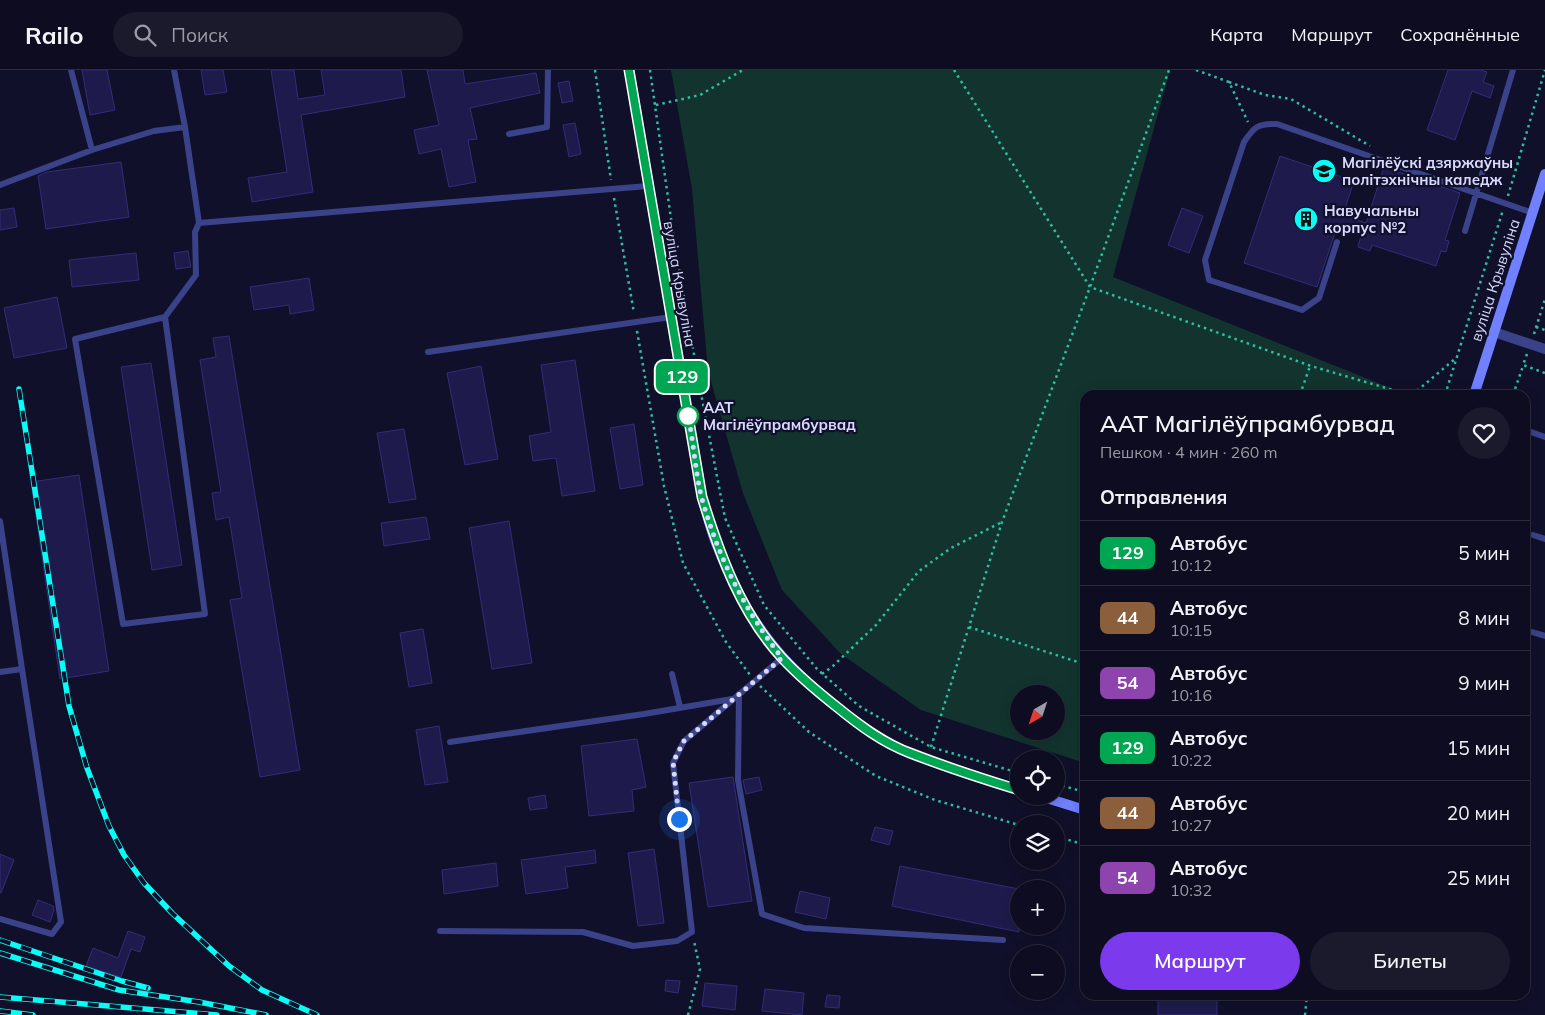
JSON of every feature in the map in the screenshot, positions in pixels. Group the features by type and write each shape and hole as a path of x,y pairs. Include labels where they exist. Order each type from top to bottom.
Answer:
{"main road":[{"name":"вуліца Крывуліна","path":"629,70 702,497 718,547 739,595 763,634 782,658 810,687 862,728 909,753 1010,787"},
{"name":"вуліца Крывуліна","path":"1476,390 1545,174"},
{"path":"1065,804 1080,808"}],"street":[{"path":"1494,332 1545,349"}],"lane":[{"path":"71,70 92,150"},
{"path":"166,317 205,614 123,624 75,339 166,317 196,275 195,232 199,223 185,127 174,70"},
{"path":"509,134 547,127 548,70"},
{"path":"1464,231 1513,70"},
{"path":"1337,242 1320,298 1302,310 1209,280 1205,260 1244,142 1252,130 1264,123 1277,124 1533,213"},
{"path":"0,185 92,150 154,131 185,127"},
{"path":"199,223 648,186"},
{"path":"428,352 671,317"},
{"path":"1530,432 1545,436"},
{"path":"0,521 60,922 52,934 0,919"},
{"path":"1533,535 1545,539"},
{"path":"1530,632 1545,636"},
{"path":"440,931 583,932 633,946 677,940 692,932 673,762 684,741 782,658"},
{"path":"0,672 22,669"},
{"path":"672,674 680,707"},
{"path":"739,694 738,780 762,914 804,928 1004,940"},
{"path":"450,742 644,714 733,698"}],"path":[{"path":"595,70 612,189 664,486 683,563 726,642 754,681 809,732 876,776 935,800 1010,822"},
{"path":"650,70 673,234 698,383 725,518 764,605 822,674 859,706 931,747 1010,769"},
{"path":"656,105 700,94 743,70"},
{"path":"954,70 1090,287 1310,366 1394,390"},
{"path":"931,747 1002,522 1169,70"},
{"path":"1196,70 1265,95 1291,99 1375,148"},
{"path":"1447,390 1545,70"},
{"path":"1229,82 1252,130"},
{"path":"1536,327 1545,330"},
{"path":"1417,390 1457,357"},
{"path":"1302,390 1310,366"},
{"path":"1515,390 1523,366"},
{"path":"822,674 876,625 919,571 951,548 1002,522"},
{"path":"969,627 1080,663"},
{"path":"1065,786 1080,791"},
{"path":"1065,839 1080,843"},
{"path":"688,1015 700,969 692,932"},
{"path":"1305,1015 1306,1000"}],"green space":[{"path":"671,70 1170,70 1113,277 1396,390 1080,390 1080,761 1065,757 1065,750 1045,750 1014,740 1065,740 1065,685 1010,685 1010,739 921,710 841,654 782,590 743,493 708,371 692,189"}],"building":[{"path":"82,70 107,70 115,110 90,115"},
{"path":"201,70 223,70 227,92 205,95"},
{"path":"271,70 294,70 298,99 325,95 321,70 401,70 405,97 301,115 313,192 252,202 248,178 287,172"},
{"path":"427,70 463,70 465,84 536,73 540,93 470,108 477,139 468,140 476,182 449,187 441,149 419,154 414,130 439,125"},
{"path":"1448,70 1481,70 1487,72 1483,82 1494,86 1490,98 1472,91 1455,140 1427,130"},
{"path":"569,81 573,101 562,103 558,83"},
{"path":"575,123 581,154 569,157 563,125"},
{"name":"Навучальны корпус №2","path":"1280,156 1354,181 1343,215 1366,223 1384,167 1460,193 1445,240 1449,241 1446,252 1441,251 1436,266 1372,245 1370,251 1358,247 1362,232 1338,224 1317,287 1244,263"},
{"path":"121,162 129,217 46,229 38,176 47,172"},
{"path":"14,208 17,227 0,230 0,210"},
{"path":"1182,208 1203,216 1189,253 1168,245"},
{"path":"188,251 191,267 176,269 174,253"},
{"path":"136,253 139,280 72,287 69,260"},
{"path":"309,278 314,310 290,314 289,305 254,310 250,287"},
{"path":"57,297 67,348 14,358 4,308"},
{"path":"229,336 300,770 260,777 230,600 242,598 229,517 216,520 212,493 221,492 200,360 216,357 213,338"},
{"path":"575,360 595,491 562,496 556,458 533,461 529,436 551,432 541,365"},
{"path":"151,363 182,565 152,570 121,367"},
{"path":"481,366 498,459 465,465 447,373"},
{"path":"634,424 643,485 620,489 610,428"},
{"path":"404,429 416,499 389,503 377,433"},
{"path":"79,475 109,671 60,679 31,482"},
{"path":"426,517 430,539 384,546 381,523"},
{"path":"509,521 532,663 492,669 469,528"},
{"path":"423,629 432,683 409,687 400,633"},
{"path":"439,726 448,782 425,785 416,730"},
{"path":"637,739 646,787 632,790 634,811 589,816 581,746"},
{"path":"733,777 752,901 708,907 689,783"},
{"path":"759,777 762,790 746,794 743,780"},
{"path":"545,795 547,808 530,810 528,798"},
{"path":"875,827 893,831 889,845 871,840"},
{"path":"654,849 664,923 638,926 628,853"},
{"path":"595,850 596,863 565,867 568,888 526,894 521,860"},
{"path":"0,854 14,860 1,893 0,893"},
{"path":"496,863 498,886 444,894 442,870"},
{"path":"900,866 1010,887 1010,930 892,906"},
{"path":"800,891 830,898 826,919 795,912"},
{"path":"38,900 53,906 54,910 50,922 32,915"},
{"path":"128,931 145,937 140,952 131,949 121,977 86,966 93,948 118,958"},
{"path":"666,980 680,981 678,993 665,991"},
{"path":"705,983 737,986 735,1010 702,1006"},
{"path":"765,989 804,993 802,1015 762,1011"},
{"path":"827,995 840,996 839,1008 825,1007"},
{"path":"1158,1000 1217,1000 1217,1015 1158,1015"}],"railway":[{"path":"19,389 69,706 87,768 109,826 124,855 144,883 172,913 229,966 262,990 317,1015"},
{"path":"0,940 148,988"},
{"path":"0,953 119,990 199,1002 266,1015"},
{"path":"0,997 217,1015"},
{"path":"0,1011 33,1015"}],"bus line":[{"name":"129","path":"629,70 702,497 718,547 739,595 763,634 782,658 810,687 862,728 909,753 1010,787"}],"place":[{"name":"Магілёўскі дзяржаўны політэхнічны каледж","path":"1324,171"},
{"name":"Навучальны корпус №2","path":"1306,219"},
{"name":"ААТ Магілёўпрамбурвад","path":"688,416"}],"route":[{"path":"679,819 673,762 684,741 782,658 763,634 739,595 718,547 702,497 688,416"}]}
